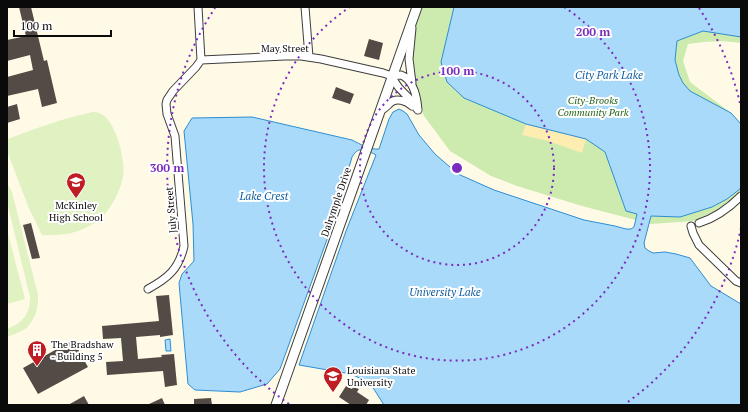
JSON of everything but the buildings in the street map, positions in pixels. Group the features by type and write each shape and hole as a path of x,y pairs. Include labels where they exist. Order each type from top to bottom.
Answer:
{"street":[{"path":"198,7 201,60"},
{"path":"304,7 309,57"},
{"name":"Dalrymple Drive","path":"276,405 417,7"},
{"path":"380,111 397,100 409,103 418,110 409,59 412,21"},
{"name":"May Street","path":"201,60 285,56 309,57 392,76 404,76 414,89"},
{"name":"July Street","path":"148,289 168,277 177,266 182,255 184,240 174,136 166,104 172,91 201,60"},
{"path":"392,76 394,84 409,98 414,107"},
{"path":"699,223 717,215 741,196"},
{"path":"692,226 693,233 699,244 736,281 741,283"}],"green space":[{"name":"City Park Lake","path":"416,7 741,7 741,43 714,41 688,44 683,61 690,82 731,113 741,124 741,196 735,202 694,221 651,224 582,206 517,186 491,176 450,151 424,116 410,70"},
{"path":"93,112 105,116 110,122 118,140 123,160 123,176 118,193 112,205 97,222 67,234 42,235 28,206 7,151 7,140 71,117"},
{"path":"7,183 12,192 38,295 38,303 36,313 27,328 7,337 7,329 13,327 21,321 27,313 30,297 7,202"},
{"path":"7,230 25,299 7,304"}],"sand":[{"path":"526,124 586,139 582,153 548,141 522,135"}],"water":[{"path":"454,7 741,7 741,37 703,31 677,41 675,60 679,75 683,83 690,91 731,113 741,124 740,189 727,199 712,207 680,217 651,216 644,243 645,248 653,253 665,252 690,258 711,286 741,304 741,405 384,405 370,383 351,374 299,365 346,231 376,155 361,150 356,152 352,157 333,223 280,369 267,384 240,392 195,390 188,384 179,283 182,274 194,261 193,224 184,131 192,118 252,117 352,140 369,148 379,149 389,119 393,112 399,109 407,114 419,135 435,154 458,174 494,190 584,220 626,229 631,229 634,227 637,214 626,211 605,152 586,139 526,124 464,98 447,82 441,62"},
{"path":"170,339 171,351 166,351 165,340"}],"place":[{"name":"McKinley High School","path":"76,199"},
{"name":"The Bradshaw - Building 5","path":"37,367"},
{"name":"Louisiana State University","path":"333,393"}],"park label":[{"name":"City-Brooks Community Park","path":"593,106"}],"water label":[{"name":"Lake Crest","path":"264,196"},
{"name":"University Lake","path":"445,292"}]}
